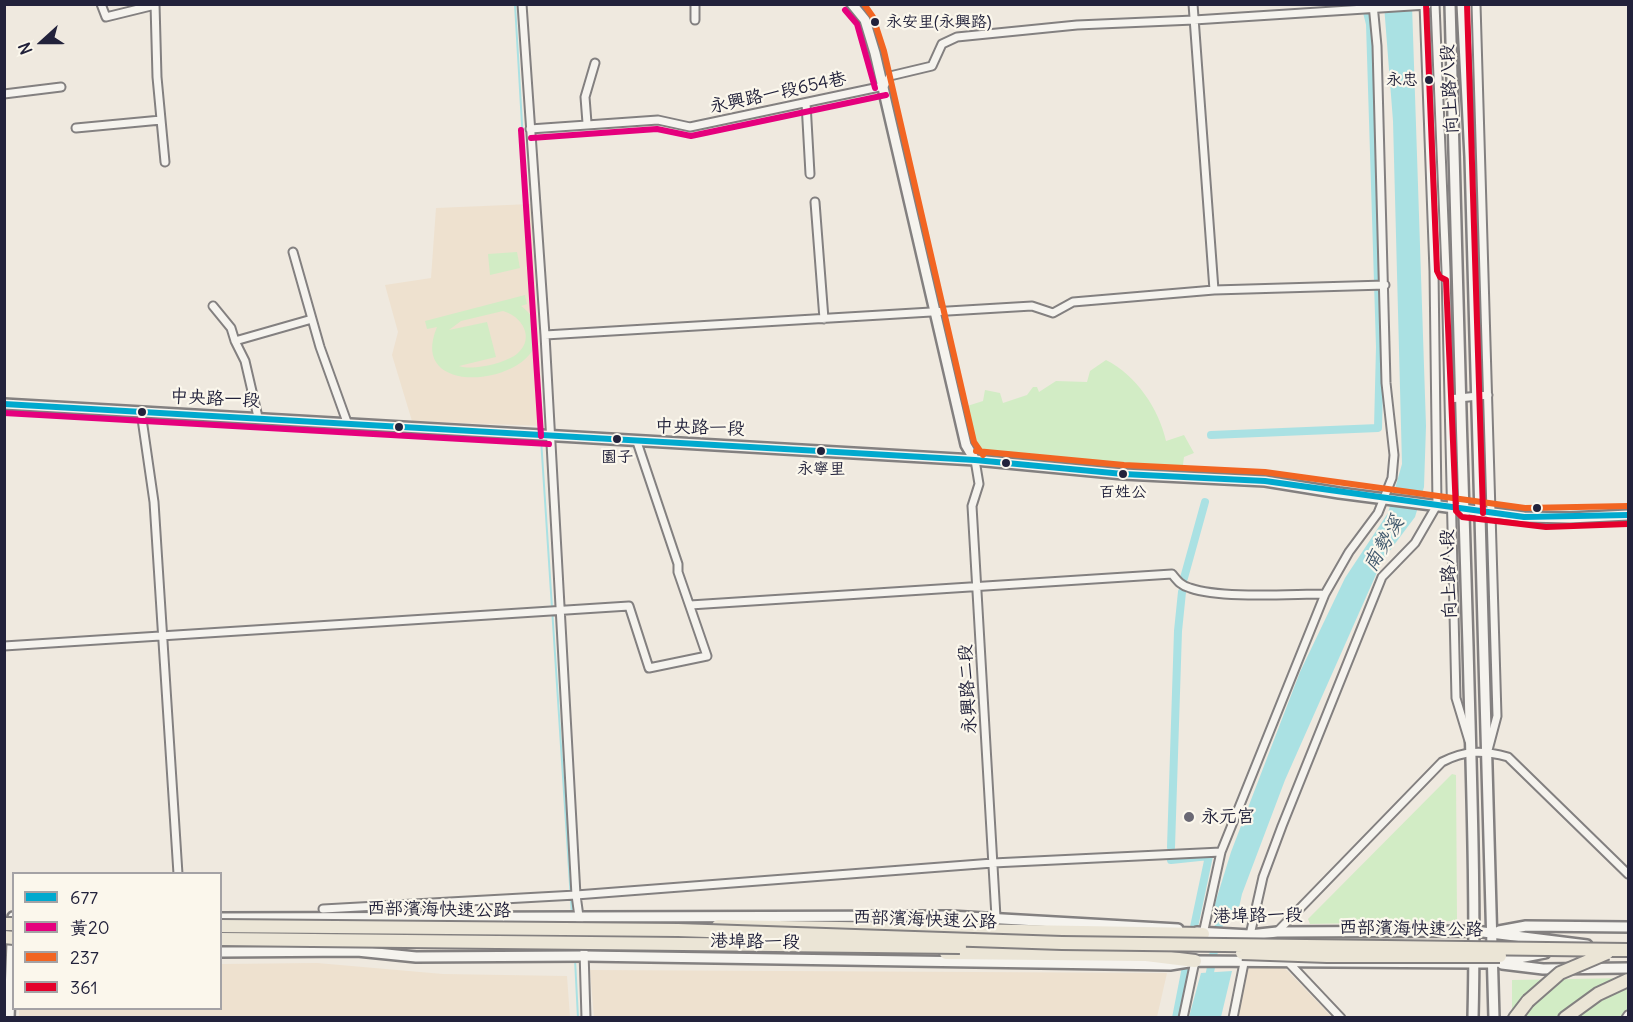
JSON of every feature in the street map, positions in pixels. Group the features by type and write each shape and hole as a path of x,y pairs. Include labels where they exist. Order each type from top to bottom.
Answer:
{"highway":[{"name":"西部濱海快速公路","path":"222,926 678,930 1062,943 1629,948"},
{"path":"678,930 722,926 1203,934"},
{"name":"西部濱海快速公路","path":"222,939 1181,950 1327,956 1629,957"},
{"path":"597,942 613,946 660,950 1146,955 1195,961"},
{"path":"1515,1017 1528,1001 1560,973 1629,948"},
{"path":"1565,1017 1598,994 1629,980"}],"street":[{"path":"101,4 106,17 155,5 157,77 165,162"},
{"path":"522,4 544,335 576,895 585,956 586,1017"},
{"path":"694,4 695,20"},
{"path":"852,4 865,20 884,86 966,445 975,460"},
{"path":"1193,4 1214,290"},
{"path":"1435,4 1449,399 1456,698 1473,751"},
{"name":"向上路八段","path":"1450,4 1460,398 1473,751 1475,931 1473,1017"},
{"name":"向上路八段","path":"1462,4 1488,751 1494,1017"},
{"path":"1476,4 1497,716 1488,751"},
{"path":"884,86 890,76 932,66 942,44 957,37 1077,25 1194,20 1374,6 1425,5 1434,271 1437,505 1415,543 1382,577 1263,877 1250,935"},
{"path":"1203,934 1221,852 1326,594 1349,552 1389,498 1394,455 1386,383 1385,285 1374,6"},
{"path":"587,123 585,97 596,63"},
{"name":"永興路一段654巷","path":"530,129 587,123 658,120 690,127 806,103 842,93 884,86"},
{"path":"4,94 61,87"},
{"path":"806,103 810,174"},
{"path":"76,128 161,120"},
{"path":"815,202 824,319"},
{"path":"293,252 312,319 347,422"},
{"path":"544,335 824,319 934,310 1032,306 1053,313 1073,302 1214,290 1385,285"},
{"path":"213,306 231,328 245,361 258,417"},
{"path":"235,341 312,319"},
{"path":"1449,399 1488,395"},
{"name":"中央路一段","path":"4,405 347,422 637,442 975,460 1123,474 1265,481 1437,505"},
{"path":"141,412 154,502 177,872"},
{"path":"4,646 629,606 649,668 707,656 637,442"},
{"name":"永興路二段","path":"975,460 979,484 972,506 996,917"},
{"path":"1437,505 1492,513 1561,518 1629,515"},
{"path":"690,605 1172,574 1179,583 1190,588 1209,591 1326,594"},
{"path":"1277,932 1442,762 1473,751 1488,751 1508,757 1629,874"},
{"path":"323,909 576,895 993,863 1221,852"},
{"name":"港埠路一段","path":"222,918 996,917 1161,926 1203,934 1475,931 1629,948"},
{"path":"359,919 438,933"},
{"path":"9,1017 10,920"},
{"name":"港埠路一段","path":"1493,932 1527,926 1629,927"},
{"path":"357,951 438,933"},
{"name":"港埠路一段","path":"438,933 1232,943 1273,953 1290,964"},
{"name":"港埠路一段","path":"1130,941 1180,939 1203,934"},
{"name":"港埠路一段","path":"1493,963 1545,953 1602,946"},
{"name":"港埠路一段","path":"222,952 357,951 416,957 585,956 1170,965 1195,961 1290,964 1493,963 1543,969 1629,968"},
{"path":"1183,1017 1195,961"},
{"path":"1233,1017 1244,963"},
{"path":"1290,964 1341,1017"}],"shaded area":[{"path":"531,204 543,426 412,421 392,355 398,332 385,285 431,278 436,208"},
{"path":"317,963 443,974 567,976 570,1017 19,1018 19,1010 222,1010 222,964"},
{"path":"1282,965 1332,1017 1237,1018 1246,968"},
{"path":"590,970 1167,973 1157,1017 594,1018"}],"green space":[{"path":"517,252 520,268 490,275 488,254"},
{"path":"525,295 527,304 521,306 532,318 537,333 533,350 519,364 499,373 476,377 456,375 440,367 432,351 437,327 427,329 425,321","holes":["503,311 521,323 526,334 526,341 518,353 490,365 459,366 496,357 487,322 449,330 461,321"]},
{"path":"1106,360 1127,374 1145,394 1158,417 1166,441 1184,435 1194,453 1184,457 1182,472 1068,464 973,450 964,407 983,401 985,390 1000,393 1003,403 1027,395 1033,387 1037,387 1039,392 1056,381 1087,382 1090,371"},
{"path":"1452,774 1456,775 1457,921 1310,924 1308,919"},
{"path":"1628,978 1628,1014 1625,1017 1512,1018 1512,980"}],"water":[{"path":"1384,5 1412,5 1426,426 1424,487 1415,517 1382,561 1285,780 1242,894 1238,912 1213,910 1231,852 1300,672 1345,578 1388,513 1402,464 1393,121"},
{"path":"1232,971 1221,1017 1189,1017 1201,973"}],"waterway":[{"path":"515,4 540,433"},
{"path":"1211,435 1378,428 1380,347 1370,24 1365,4"},
{"path":"541,439 572,915"},
{"path":"1184,578 1205,502"},
{"path":"1171,847 1178,631 1182,592"},
{"path":"1171,860 1209,856 1194,927"},
{"name":"南勢溪","path":"1208,983 1223,903"},
{"path":"575,959 578,1018"},
{"path":"1176,1018 1186,967"}],"transit line":[{"name":"237","path":"864,4 873,17 884,51 974,442 983,455"},
{"name":"361","path":"1426,4 1437,271 1440,277 1446,280 1456,511 1462,517 1546,527 1628,524"},
{"name":"361","path":"1467,4 1483,513"},
{"name":"黃20","path":"845,10 857,24 875,88"},
{"name":"黃20","path":"531,138 657,129 691,136 886,95"},
{"name":"黃20","path":"521,130 541,436"},
{"name":"677","path":"4,404 975,460 1123,474 1265,481 1524,517 1628,515"},
{"name":"黃20","path":"4,413 549,444"},
{"name":"237","path":"976,451 1124,465 1265,472 1525,508 1628,506"}],"place":[{"name":"永安里(永興路)","path":"875,22"},
{"name":"永忠","path":"1429,80"},
{"name":"園子","path":"617,439"},
{"name":"永寧里","path":"821,451"},
{"name":"百姓公","path":"1123,474"},
{"name":"永元宮","path":"1189,817"}]}
